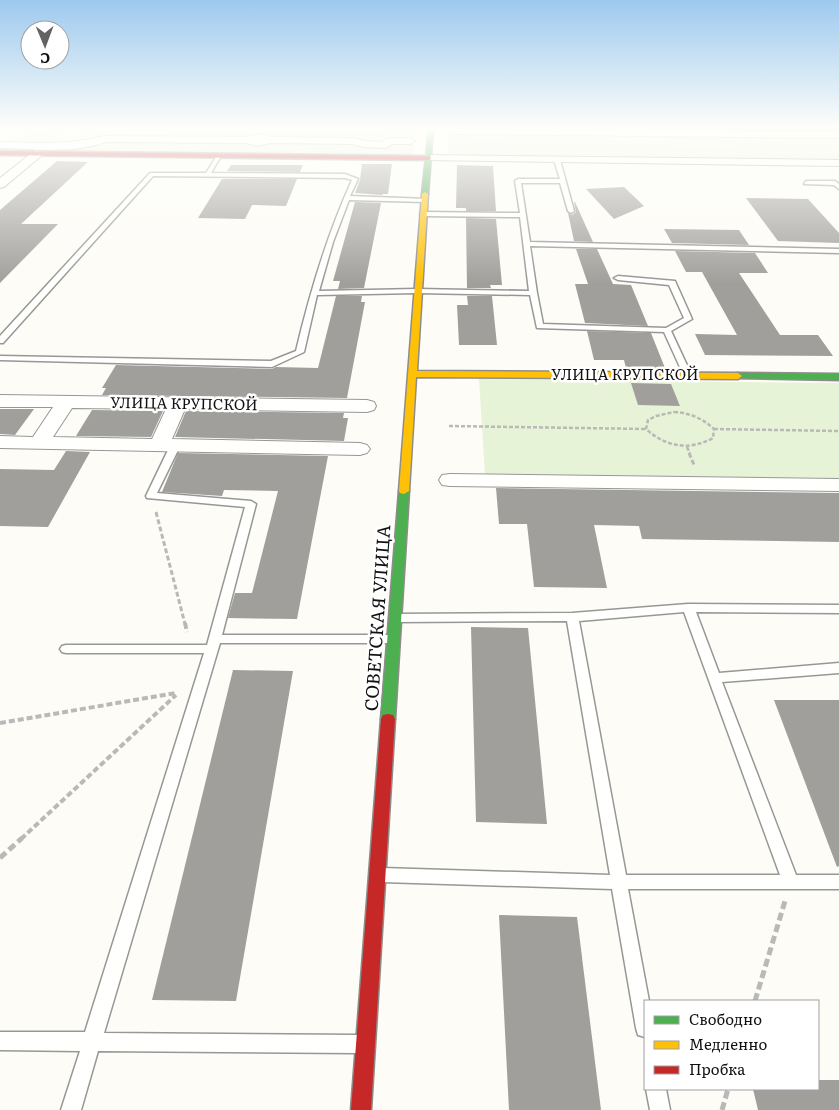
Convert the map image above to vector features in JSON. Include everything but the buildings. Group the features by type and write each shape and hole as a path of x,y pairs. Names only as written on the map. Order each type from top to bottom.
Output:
{"main road":[{"name":"СОВЕТСКАЯ УЛИЦА","path":"361,1110 426,181"},
{"name":"УЛИЦА КРУПСКОЙ","path":"412,374 839,377"}],"street":[{"name":"УЛИЦА КРУПСКОЙ","path":"0,401 367,406"},
{"path":"39,443 66,402"},
{"path":"167,446 178,404"},
{"path":"0,442 360,450"},
{"path":"450,480 839,485"}],"lane":[{"path":"0,341 146,181"},
{"path":"0,358 272,364 300,352 313,293 353,181"},
{"path":"571,211 562,181 518,181 533,293 540,326 667,330 688,319 672,283 618,278"},
{"path":"806,183 835,183 839,187"},
{"path":"346,198 424,200"},
{"path":"423,214 523,215"},
{"path":"527,244 839,251"},
{"path":"313,293 417,291 533,293"},
{"path":"667,330 688,376"},
{"path":"71,1110 213,644 250,504 151,496 167,446"},
{"path":"395,618 572,617 688,608 839,609"},
{"path":"688,608 791,882"},
{"path":"572,617 644,1022"},
{"path":"66,649 192,649 213,644 394,639"},
{"path":"713,678 839,668"},
{"path":"378,875 619,882 839,882"},
{"path":"0,1041 366,1044"},
{"path":"656,1090 660,1110"}],"path":[{"path":"646,429 648,420 658,414 674,412 691,414 706,421 714,429 839,431"},
{"path":"449,426 646,429 654,438 669,444 687,447 704,444 713,438 714,429"},
{"path":"151,496 192,649"},
{"path":"0,724 180,692 0,858"},
{"path":"755,1000 791,882"},
{"path":"722,1110 728,1090"}],"green space":[{"path":"479,379 839,383 839,478 485,474"}],"traffic: fast":[{"path":"425,194 426,181"},
{"path":"738,376 839,377"},
{"path":"388,719 404,491"}],"traffic: slow":[{"path":"404,491 425,194"},
{"path":"412,374 738,376"}],"traffic: jam":[{"path":"361,1110 388,719"}]}
